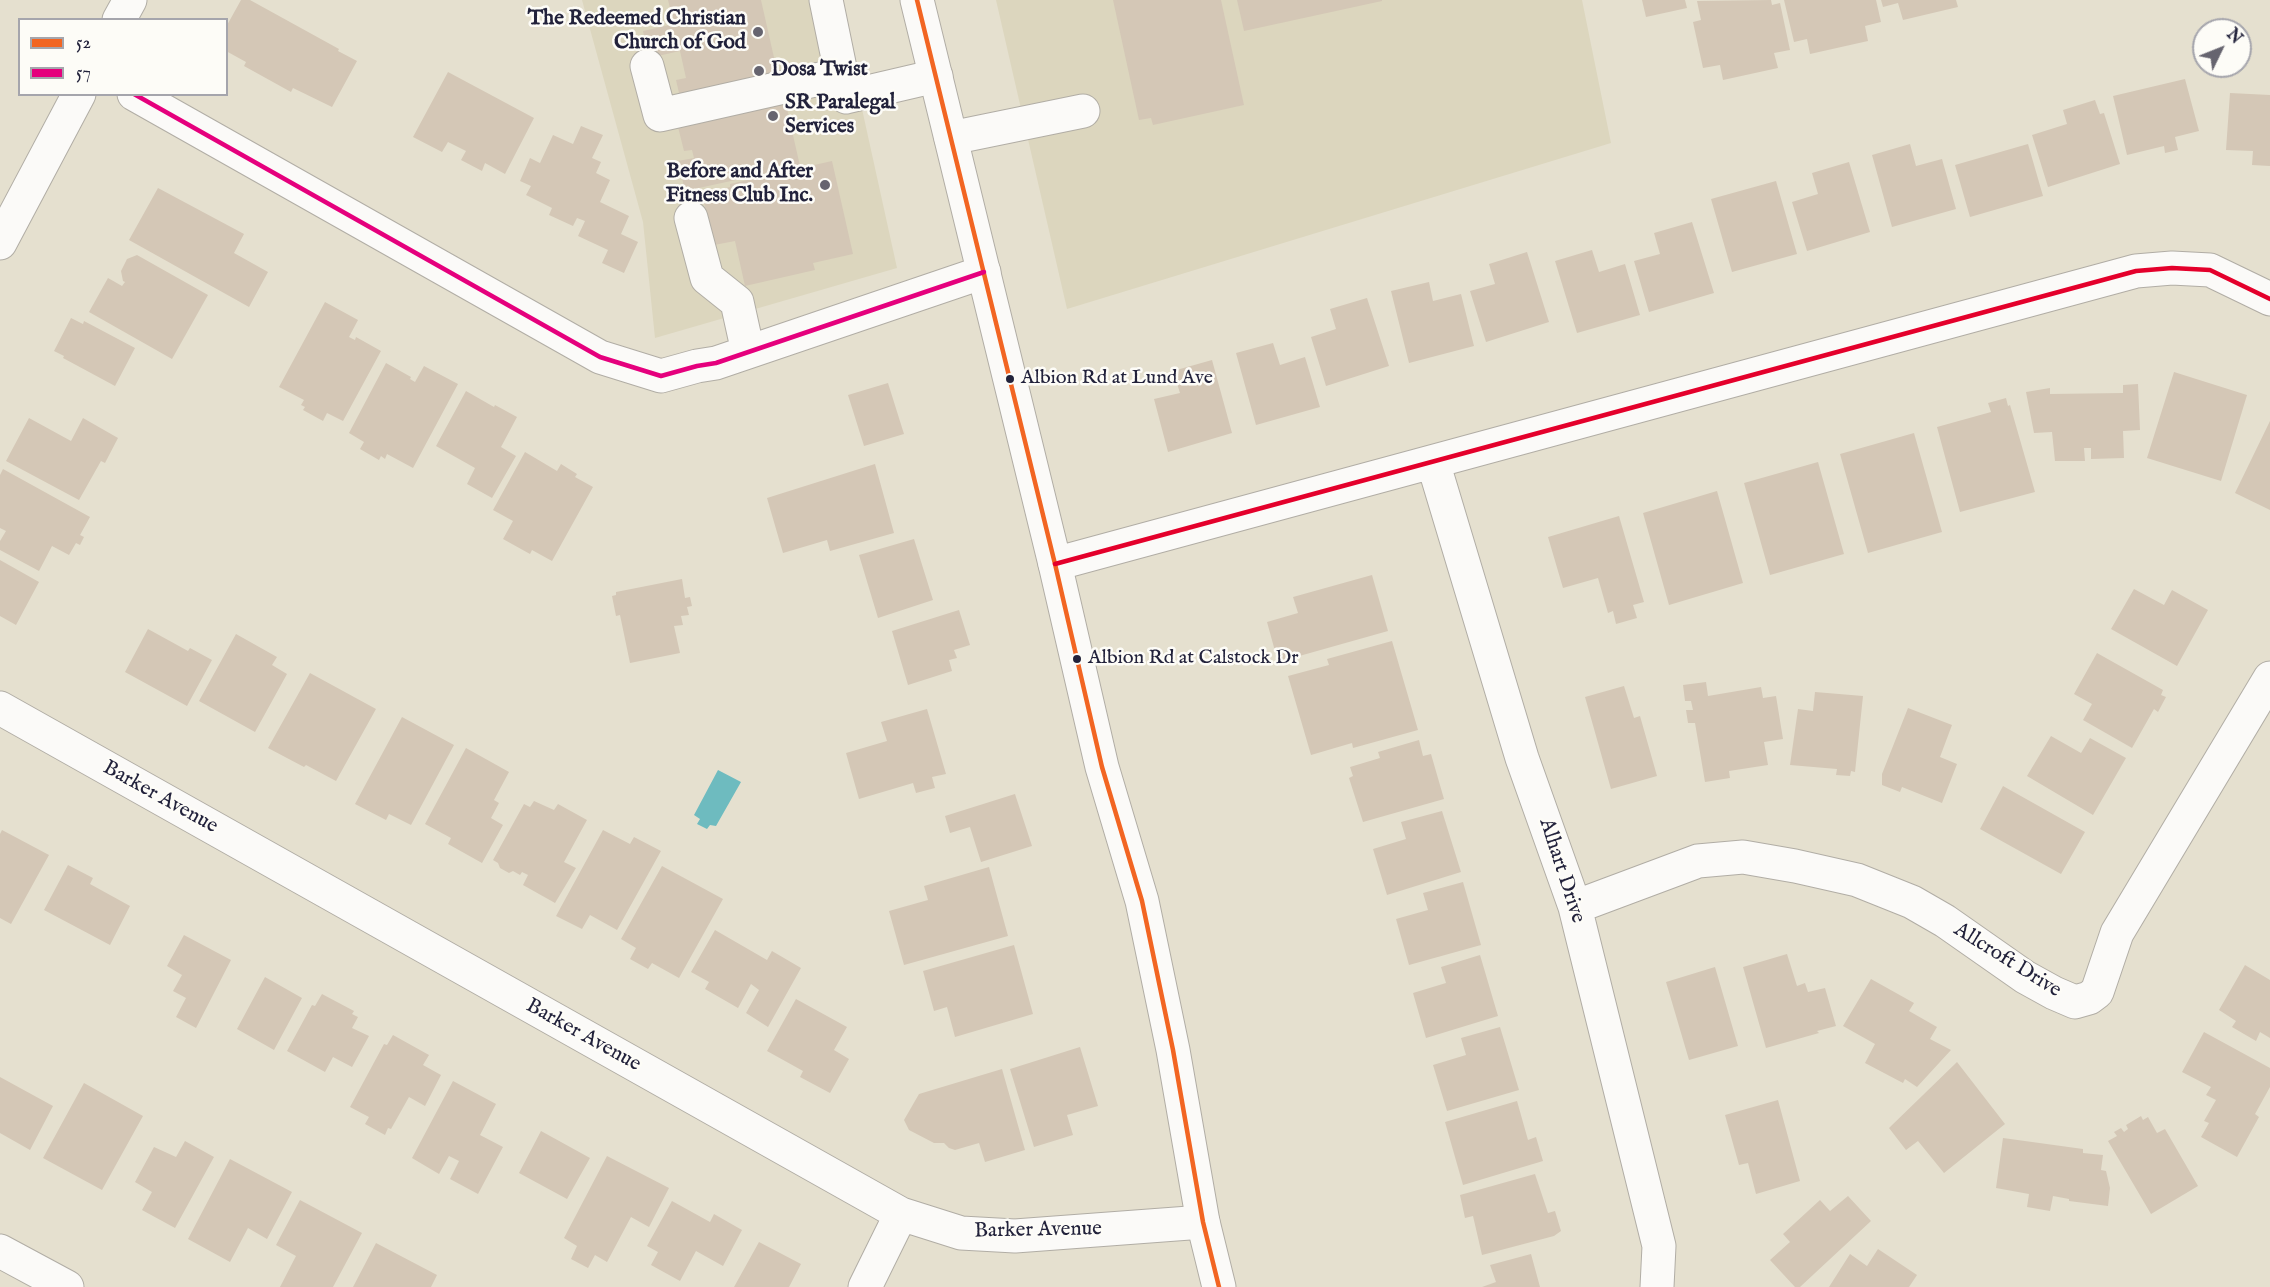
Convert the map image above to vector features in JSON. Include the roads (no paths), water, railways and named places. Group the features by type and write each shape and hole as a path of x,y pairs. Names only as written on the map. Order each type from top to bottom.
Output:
{"street":[{"path":"120,18 130,0"},
{"path":"826,0 846,97 936,76"},
{"path":"917,0 1055,564 1102,767 1142,901 1173,1050 1203,1222 1219,1287"},
{"path":"647,66 660,115 842,74"},
{"path":"0,243 78,96"},
{"path":"138,96 600,357 661,376 716,363 984,272"},
{"path":"951,138 1083,111"},
{"path":"691,218 707,278 737,302 748,352"},
{"path":"1055,564 2136,271 2172,268 2210,270 2270,298"},
{"name":"Alhart Drive","path":"1432,462 1522,758 1575,907 1659,1246 1657,1287"},
{"name":"Allcroft Drive","path":"1575,907 1698,861 1743,857 1857,880 1912,902 1945,921 2025,977 2054,993 2075,1002 2089,998 2097,992 2117,933 2270,678"},
{"name":"Barker Avenue","path":"0,708 901,1214 961,1233 1016,1236 1203,1222"},
{"path":"865,1287 901,1214"},
{"path":"0,1251 67,1287"}],"water":[{"path":"718,770 741,782 716,826 710,825 707,829 697,824 700,819 694,815"}],"place":[{"name":"The Redeemed Christian Church of God","path":"758,32"},
{"name":"Dosa Twist","path":"759,71"},
{"name":"SR Paralegal Services","path":"773,116"},
{"name":"Before and After Fitness Club Inc.","path":"825,185"},
{"name":"Albion Rd at Lund Ave","path":"1010,379"},
{"name":"Albion Rd at Calstock Dr","path":"1077,659"}]}
